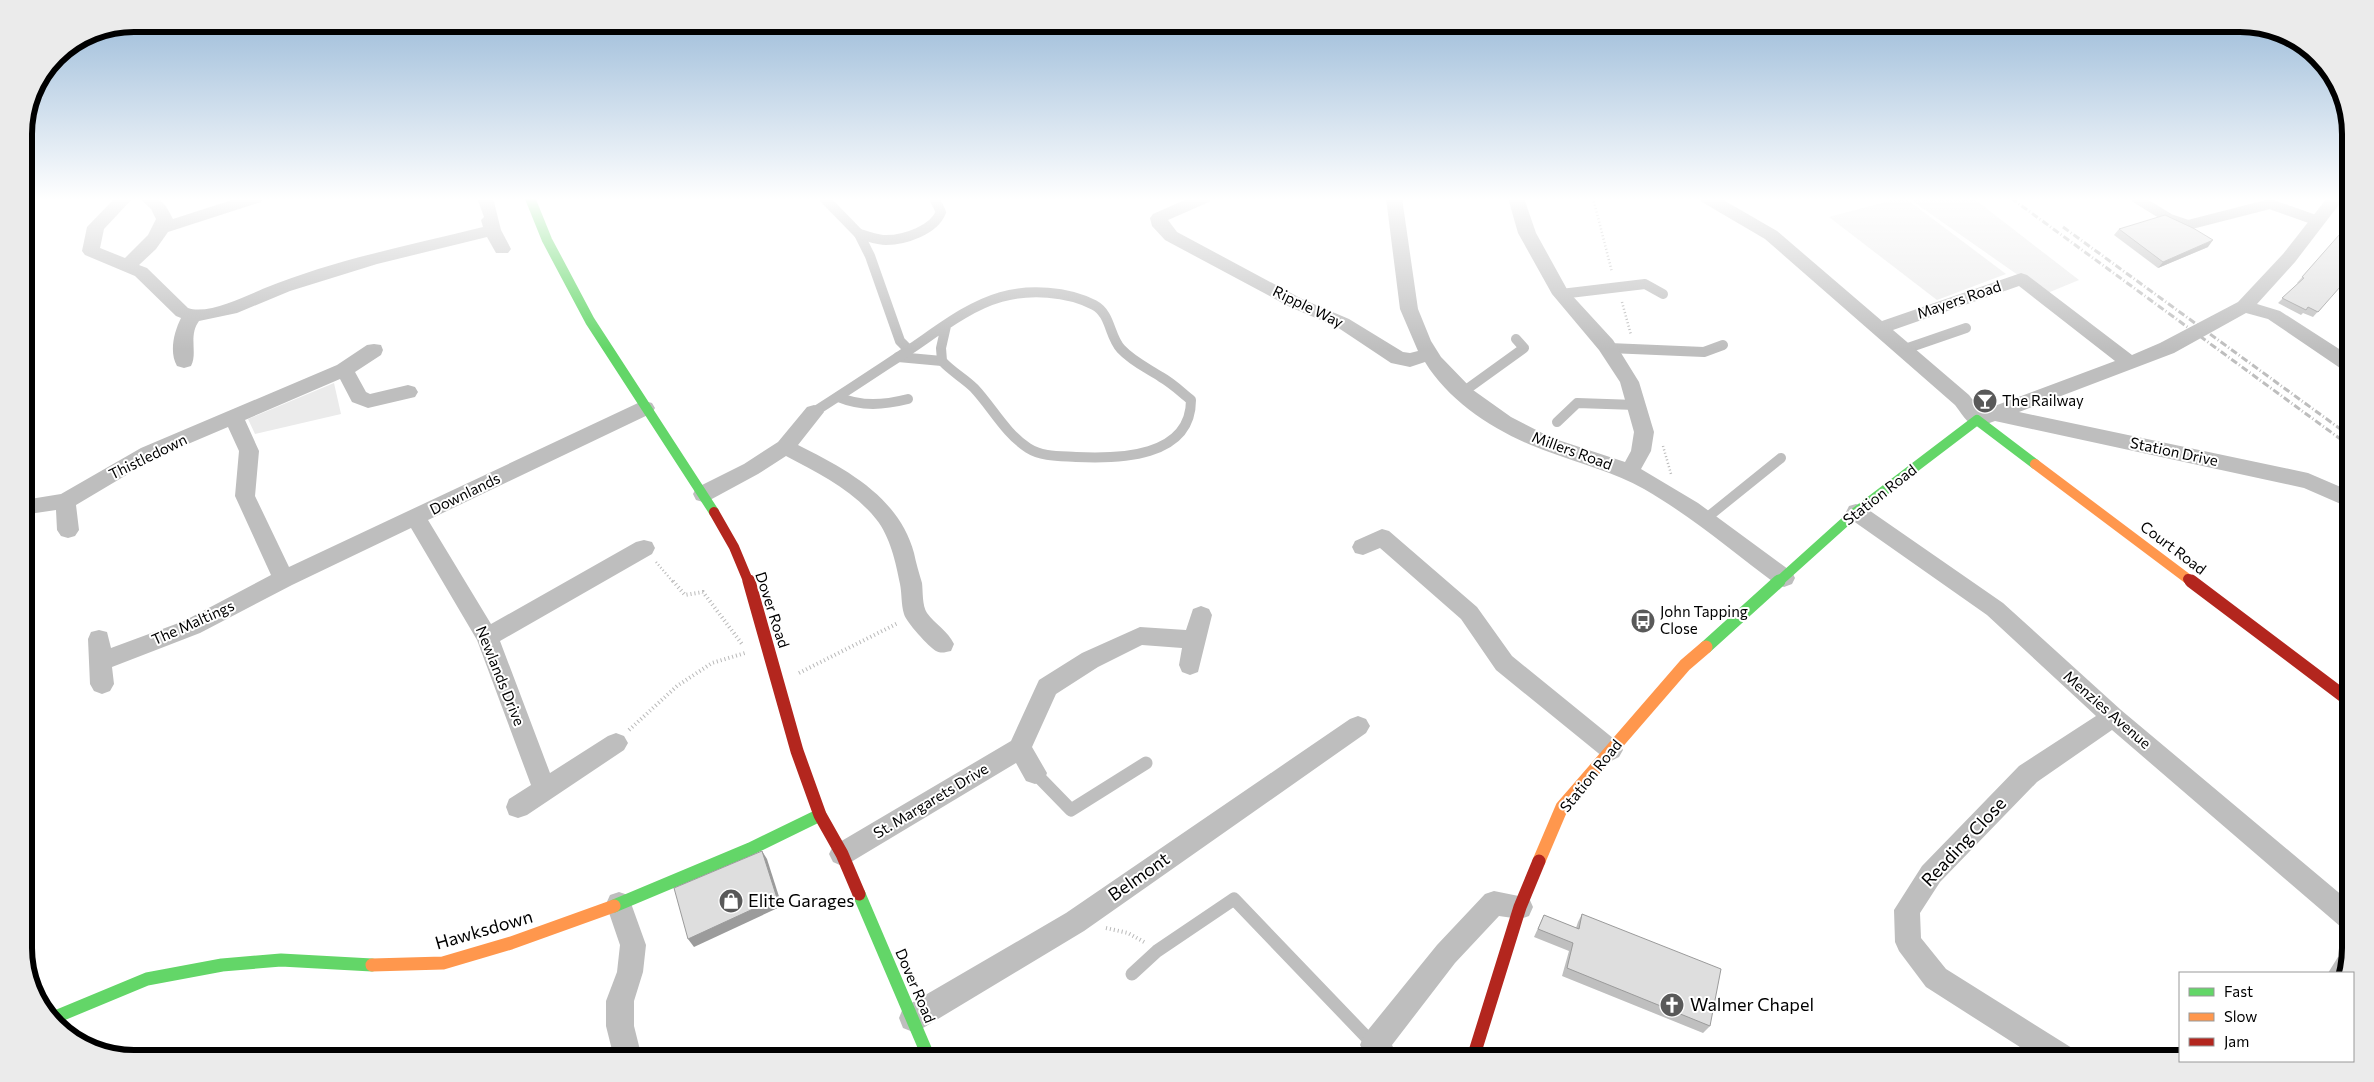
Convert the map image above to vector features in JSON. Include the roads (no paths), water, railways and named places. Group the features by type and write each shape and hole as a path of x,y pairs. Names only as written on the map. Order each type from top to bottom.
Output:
{"street":[{"path":"92,248 91,251 141,272 182,312 193,316 231,308 284,287 403,248"},
{"path":"127,266 145,248"},
{"name":"Dover Road","path":"549,248 645,408 703,494 734,547 753,591 797,751 820,815 842,854 927,1050"},
{"name":"Ripple Way","path":"1194,248 1296,303 1343,323 1398,358 1410,360 1428,355"},
{"name":"Millers Road","path":"1401,248 1409,307 1413,322 1428,355 1463,392 1482,407 1526,434 1548,444 1629,472 1662,490 1784,578"},
{"path":"1536,248 1561,294 1609,348 1629,382 1644,432 1643,442 1636,462 1629,472"},
{"path":"1787,248 1962,400 1986,417"},
{"name":"Station Road","path":"1475,1050 1520,907 1562,808 1685,665 1856,512 1986,417 2130,364 2213,326 2244,306 2296,248"},
{"name":"Mayers Road","path":"1880,328 2021,279 2130,364"},
{"path":"2244,306 2274,315 2341,359"},
{"path":"184,361 182,341 188,321 193,316"},
{"name":"Thistledown","path":"33,505 65,501 148,453 344,370 374,350"},
{"path":"344,370 359,397 368,401 408,392"},
{"name":"Downlands","path":"284,579 645,408"},
{"path":"703,494 751,469 785,447 814,412"},
{"path":"234,417 249,451 245,496 284,579"},
{"name":"Station Drive","path":"1986,417 2308,481 2341,496"},
{"name":"Court Road","path":"1986,417 2342,695"},
{"path":"785,447 828,469 862,492 884,515 902,546 912,584 915,615 944,644"},
{"path":"65,501 68,530"},
{"name":"Menzies Avenue","path":"1856,512 1995,610 2113,717 2342,911"},
{"name":"Newlands Drive","path":"416,518 487,638 544,788"},
{"path":"1363,547 1382,537 1469,613 1504,663 1611,750"},
{"path":"487,638 604,558 644,548"},
{"name":"The Maltings","path":"99,639 101,673 284,579"},
{"path":"1190,665 1201,615"},
{"path":"1035,773 1020,748 1047,687 1090,660 1140,636 1196,640"},
{"name":"Reading Close","path":"2049,1050 1936,978 1908,942 1907,910 1931,874 2028,774 2113,717"},
{"name":"Belmont","path":"913,1018 1075,922 1358,726"},
{"path":"518,807 616,742"},
{"name":"St. Margarets Drive","path":"842,854 1020,748"},
{"name":"Hawksdown","path":"59,1016 147,979 222,965 281,960 391,966 442,963 511,943 619,904 750,849 820,815"},
{"path":"1380,1050 1446,954 1494,903 1520,907"},
{"path":"619,904 633,945 630,972 620,1001 620,1026 626,1050"}],"lane":[{"path":"866,248 900,341 909,350"},
{"path":"1561,294 1645,284 1663,294"},
{"path":"814,412 838,397 898,357 966,313 1002,297 1041,293 1070,295 1096,306 1108,320 1116,343 1132,359 1169,381 1191,400 1189,418 1177,436 1158,449 1133,457 1102,459 1051,455 1029,449 1014,437 1000,417 972,386 942,361 898,357"},
{"path":"942,361 941,348 946,326"},
{"path":"1905,349 1966,328"},
{"path":"1463,392 1524,348 1516,339"},
{"path":"1609,348 1704,352 1723,345"},
{"path":"838,397 858,403 883,406 908,399"},
{"path":"1557,422 1577,403 1636,404"},
{"path":"1704,520 1781,458"},
{"path":"1035,773 1071,810 1146,763"},
{"path":"1132,974 1157,951 1234,899 1377,1050"}],"railway":[{"path":"2080,248 2341,440"},
{"path":"2093,248 2341,430"}],"place":[{"name":"The Railway","path":"1985,401"},
{"name":"John Tapping Close","path":"1643,621"},
{"name":"Elite Garages","path":"731,901"},
{"name":"Walmer Chapel","path":"1672,1005"}]}
